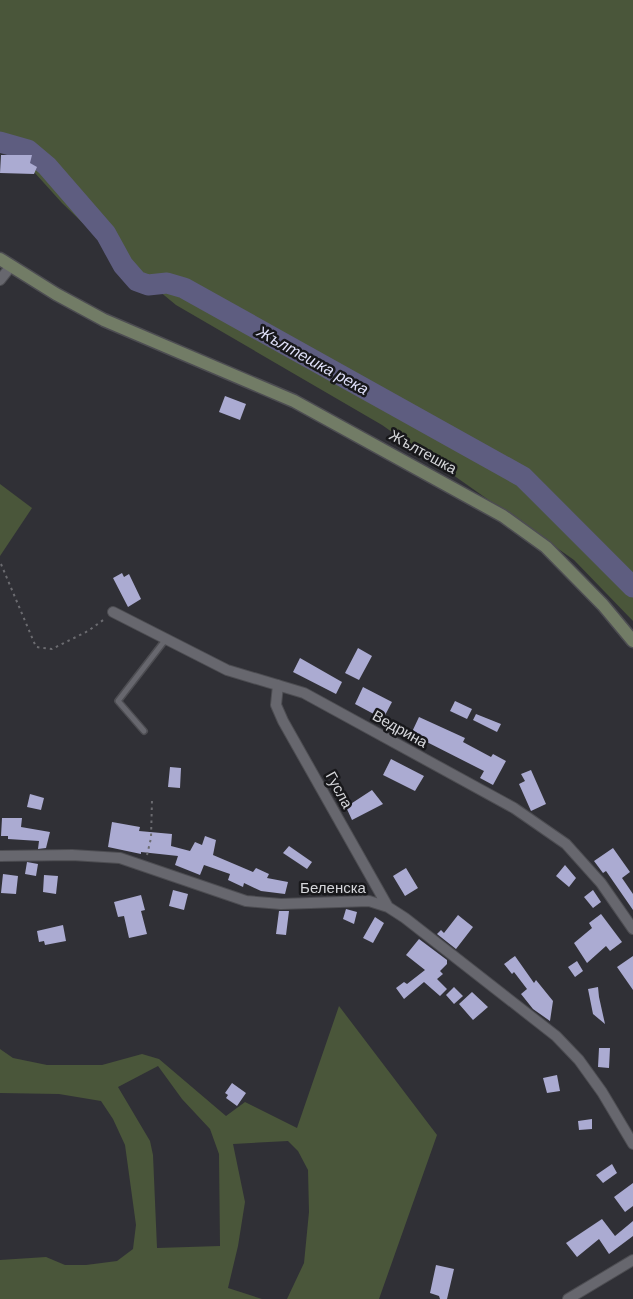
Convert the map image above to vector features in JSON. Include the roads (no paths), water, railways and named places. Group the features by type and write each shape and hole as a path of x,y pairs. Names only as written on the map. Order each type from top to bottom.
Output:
{"main road":[{"name":"Жълтешка","path":"5,263 104,320 294,401 503,516 546,547 603,605 633,641"}],"street":[{"path":"0,280 5,263"},
{"name":"Ведрина","path":"113,612 227,670 304,693 514,808 566,844 600,883 633,930"},
{"name":"Гусла","path":"278,685 276,705 283,721 388,907"},
{"name":"Беленска","path":"0,856 72,855 120,858 246,901 281,904 369,901 388,907 405,918 556,1036 579,1060 602,1092 633,1144"},
{"path":"568,1299 633,1260"}],"lane":[{"path":"144,731 118,701 166,639"}],"waterway":[{"name":"Жълтешка река","path":"0,142 28,150 47,166 106,234 123,265 137,281 148,285 167,283 184,288 523,477 633,587"}]}
